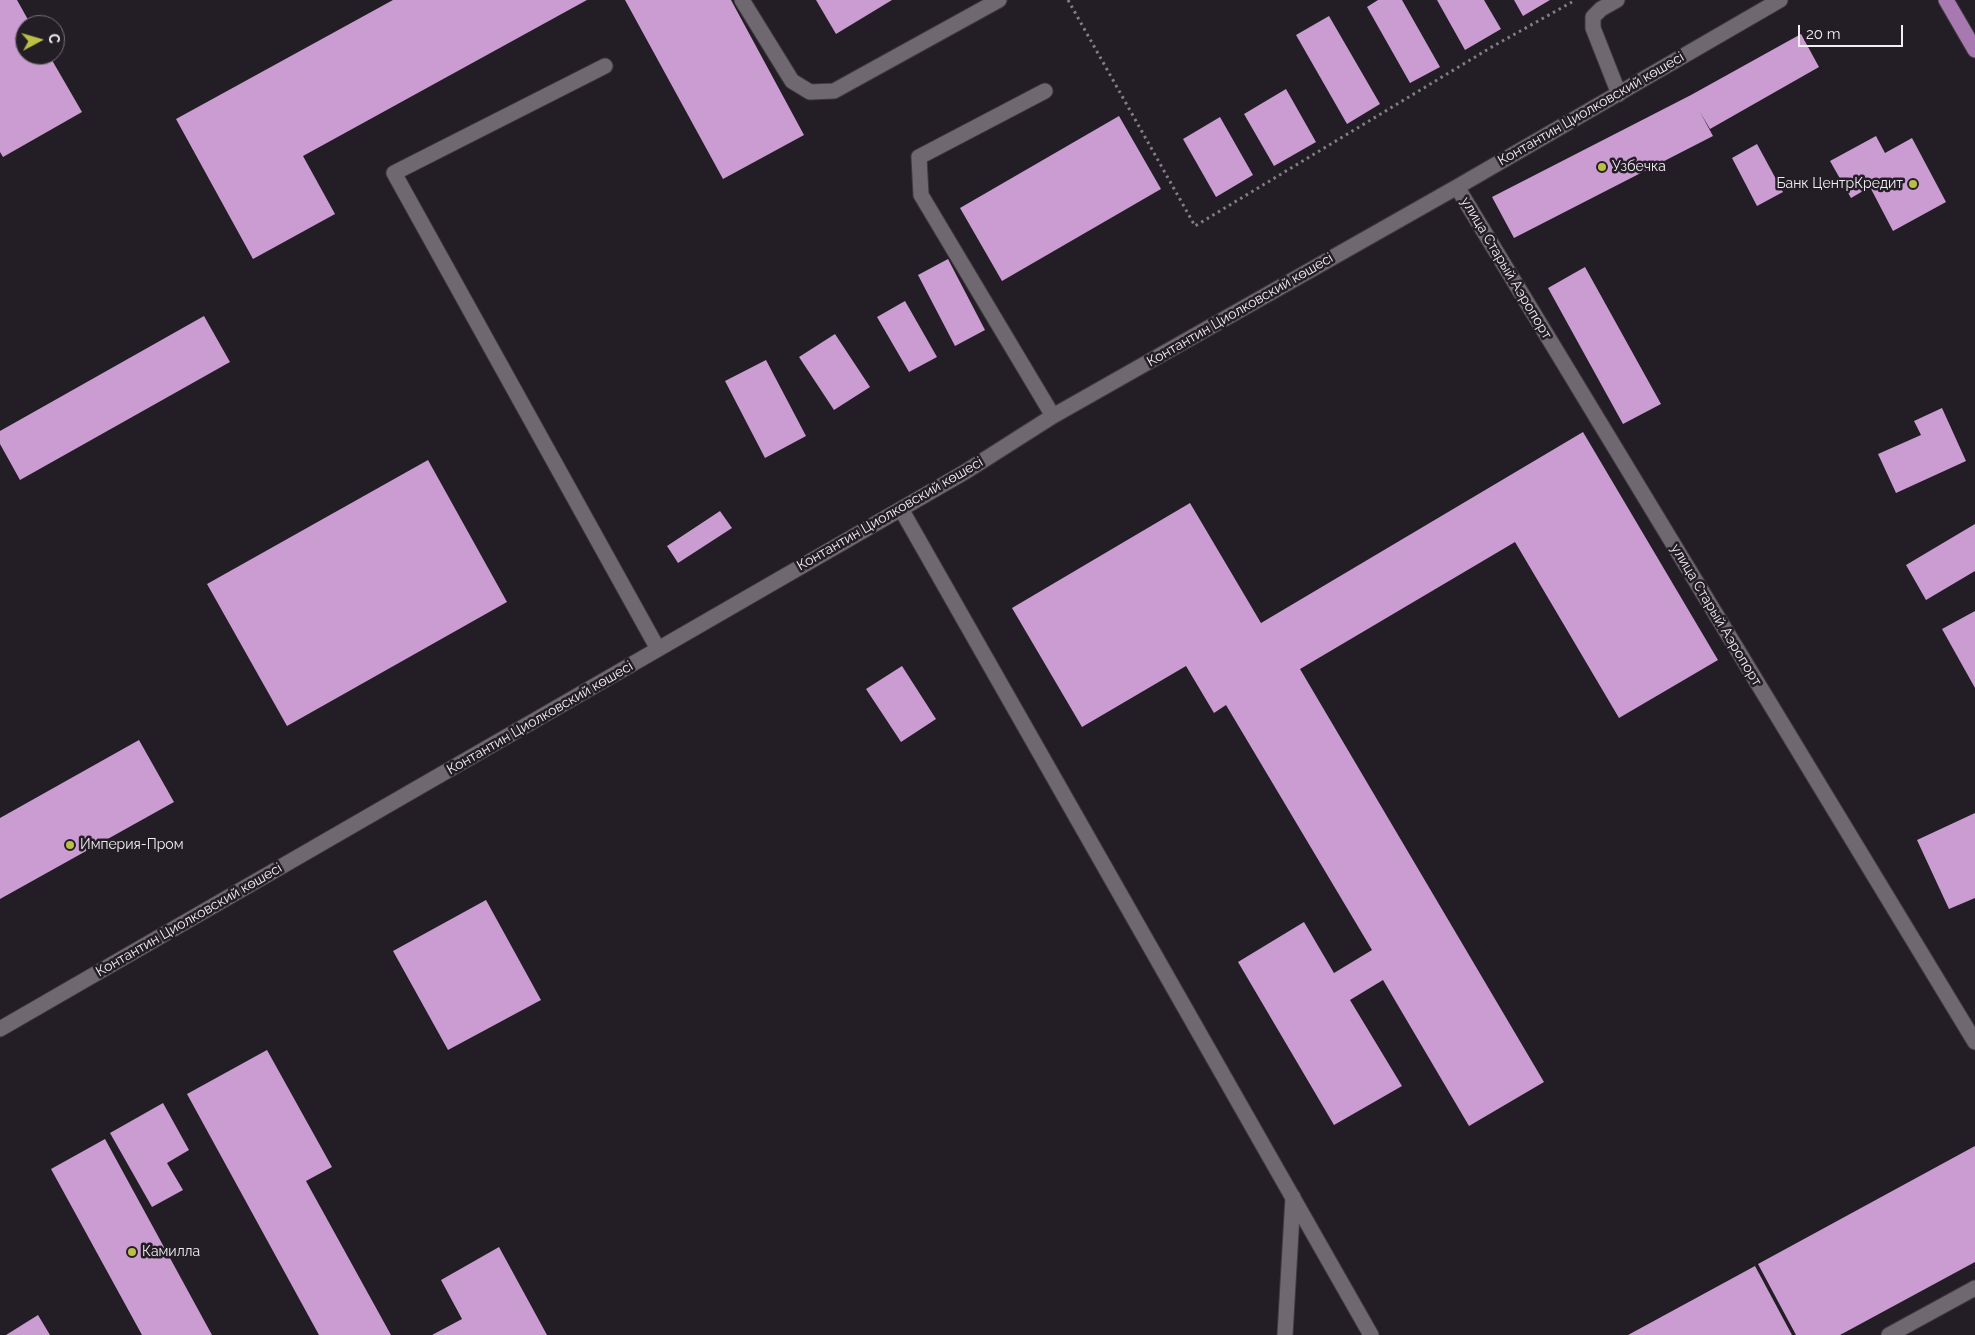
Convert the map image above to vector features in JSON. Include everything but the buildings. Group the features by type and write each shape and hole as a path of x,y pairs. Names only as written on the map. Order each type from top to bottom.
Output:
{"main road":[{"path":"1946,0 1975,50"}],"street":[{"path":"742,0 792,81 810,92 834,91 999,0"},
{"path":"1617,0 1601,9 1593,17 1593,28 1618,94"},
{"name":"Контантин Циолковский көшесі","path":"0,1030 966,472 1053,416 1458,187 1780,0"},
{"path":"605,66 394,173 658,649"},
{"path":"1045,91 919,157 921,195 1053,416"},
{"name":"улица Старый Аэропорт","path":"1458,187 1975,1042"},
{"path":"901,509 1371,1335"},
{"path":"1285,1335 1293,1197"},
{"path":"1889,1335 1975,1288"}],"path":[{"path":"1068,0 1195,226 1490,48 1574,1 1593,28"}],"place":[{"name":"Узбечка","path":"1602,167"},
{"name":"Банк ЦентрКредит","path":"1913,184"},
{"name":"Империя-Пром","path":"70,845"},
{"name":"Камилла","path":"132,1252"}]}
